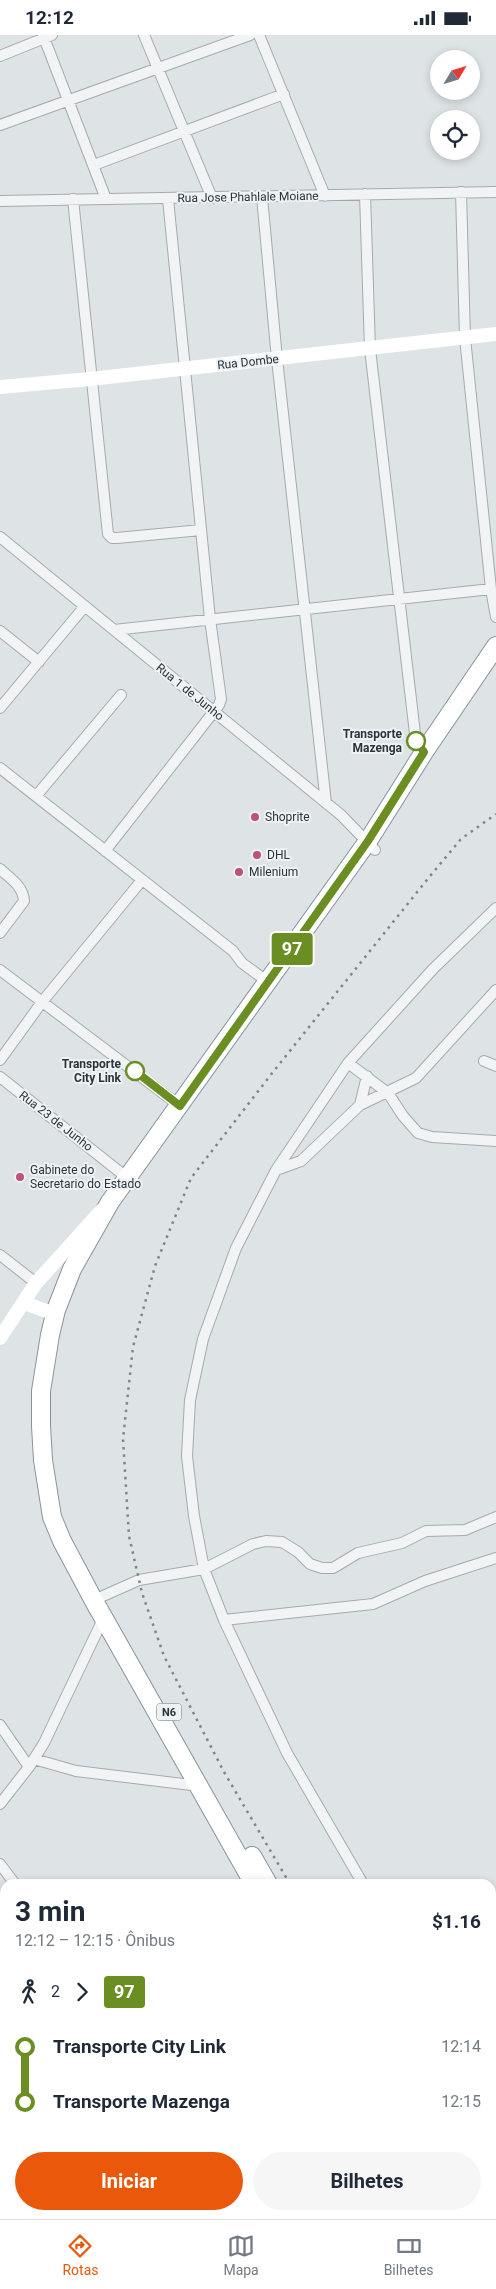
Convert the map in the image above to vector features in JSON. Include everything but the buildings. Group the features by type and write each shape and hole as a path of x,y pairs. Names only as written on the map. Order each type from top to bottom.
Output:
{"highway":[{"name":"N6","path":"265,1879 103,1596 72,1539 62,1513 52,1458 50,1390 63,1319 91,1252 132,1181 180,1106 268,982 372,845 424,752 496,645"},
{"name":"N6","path":"251,1879 62,1541 52,1517 42,1460 41,1391 55,1314 72,1269 110,1201 132,1181 372,845 427,763 496,667"}],"street":[{"path":"144,35 212,198"},
{"path":"0,125 250,35"},
{"path":"259,35 325,196"},
{"path":"0,56 47,36 67,101 106,199"},
{"path":"94,165 284,94"},
{"path":"461,192 465,338 491,589 496,617"},
{"name":"Rua Jose Phahlale Moiane","path":"0,201 496,192"},
{"path":"365,194 370,349 416,741 424,752"},
{"path":"262,197 277,359 326,803"},
{"path":"73,199 90,379 108,533 112,538 117,538 201,531"},
{"path":"105,851 214,711 221,699 210,619 168,199"},
{"name":"Rua Dombe","path":"0,387 90,379 496,334"},
{"name":"Rua 1 de Junho","path":"0,537 326,803 372,845"},
{"path":"114,630 491,589"},
{"path":"0,708 85,606"},
{"path":"0,631 39,662"},
{"path":"36,796 121,695"},
{"path":"0,767 233,951 242,963 268,982"},
{"path":"0,869 24,893 24,901 0,933"},
{"path":"0,1060 42,1002 142,880"},
{"path":"360,1879 287,1753 224,1620 204,1569 187,1456 190,1400 203,1339 236,1248 276,1170 348,1063 433,969 496,908"},
{"path":"0,970 180,1106"},
{"path":"276,1170 301,1161 360,1105 416,1078 496,990"},
{"path":"484,1061 496,1066"},
{"path":"348,1063 388,1093 403,1116 418,1133 432,1137 496,1141"},
{"path":"360,1105 367,1076"},
{"name":"Rua 23 de Junho","path":"0,1077 132,1181"},
{"path":"0,1338 36,1283 110,1201"},
{"path":"0,1255 36,1283"},
{"path":"24,1303 55,1314"},
{"path":"103,1596 139,1580 204,1569 253,1544 266,1541 282,1542 298,1552 310,1564 322,1568 333,1568 358,1553 402,1543 426,1531 465,1530 496,1517"},
{"path":"224,1620 373,1605 425,1581 496,1558"},
{"path":"0,1804 44,1743 104,1617"},
{"path":"0,1725 31,1763 76,1771 200,1786"},
{"path":"0,1864 11,1879"}],"railway":[{"path":"287,1879 224,1772 164,1656 142,1593 129,1536 123,1439 133,1347 155,1266 191,1178 273,1072 461,839 496,814"}],"bus line":[{"name":"97","path":"135,1071 180,1106 368,841 424,752 419,748 416,741"}],"place":[{"name":"Transporte Mazenga","path":"416,741"},
{"name":"Shoprite","path":"255,817"},
{"name":"DHL","path":"257,855"},
{"name":"Milenium","path":"239,872"},
{"name":"Transporte City Link","path":"135,1071"},
{"name":"Gabinete do Secretario do Estado","path":"20,1177"}]}
